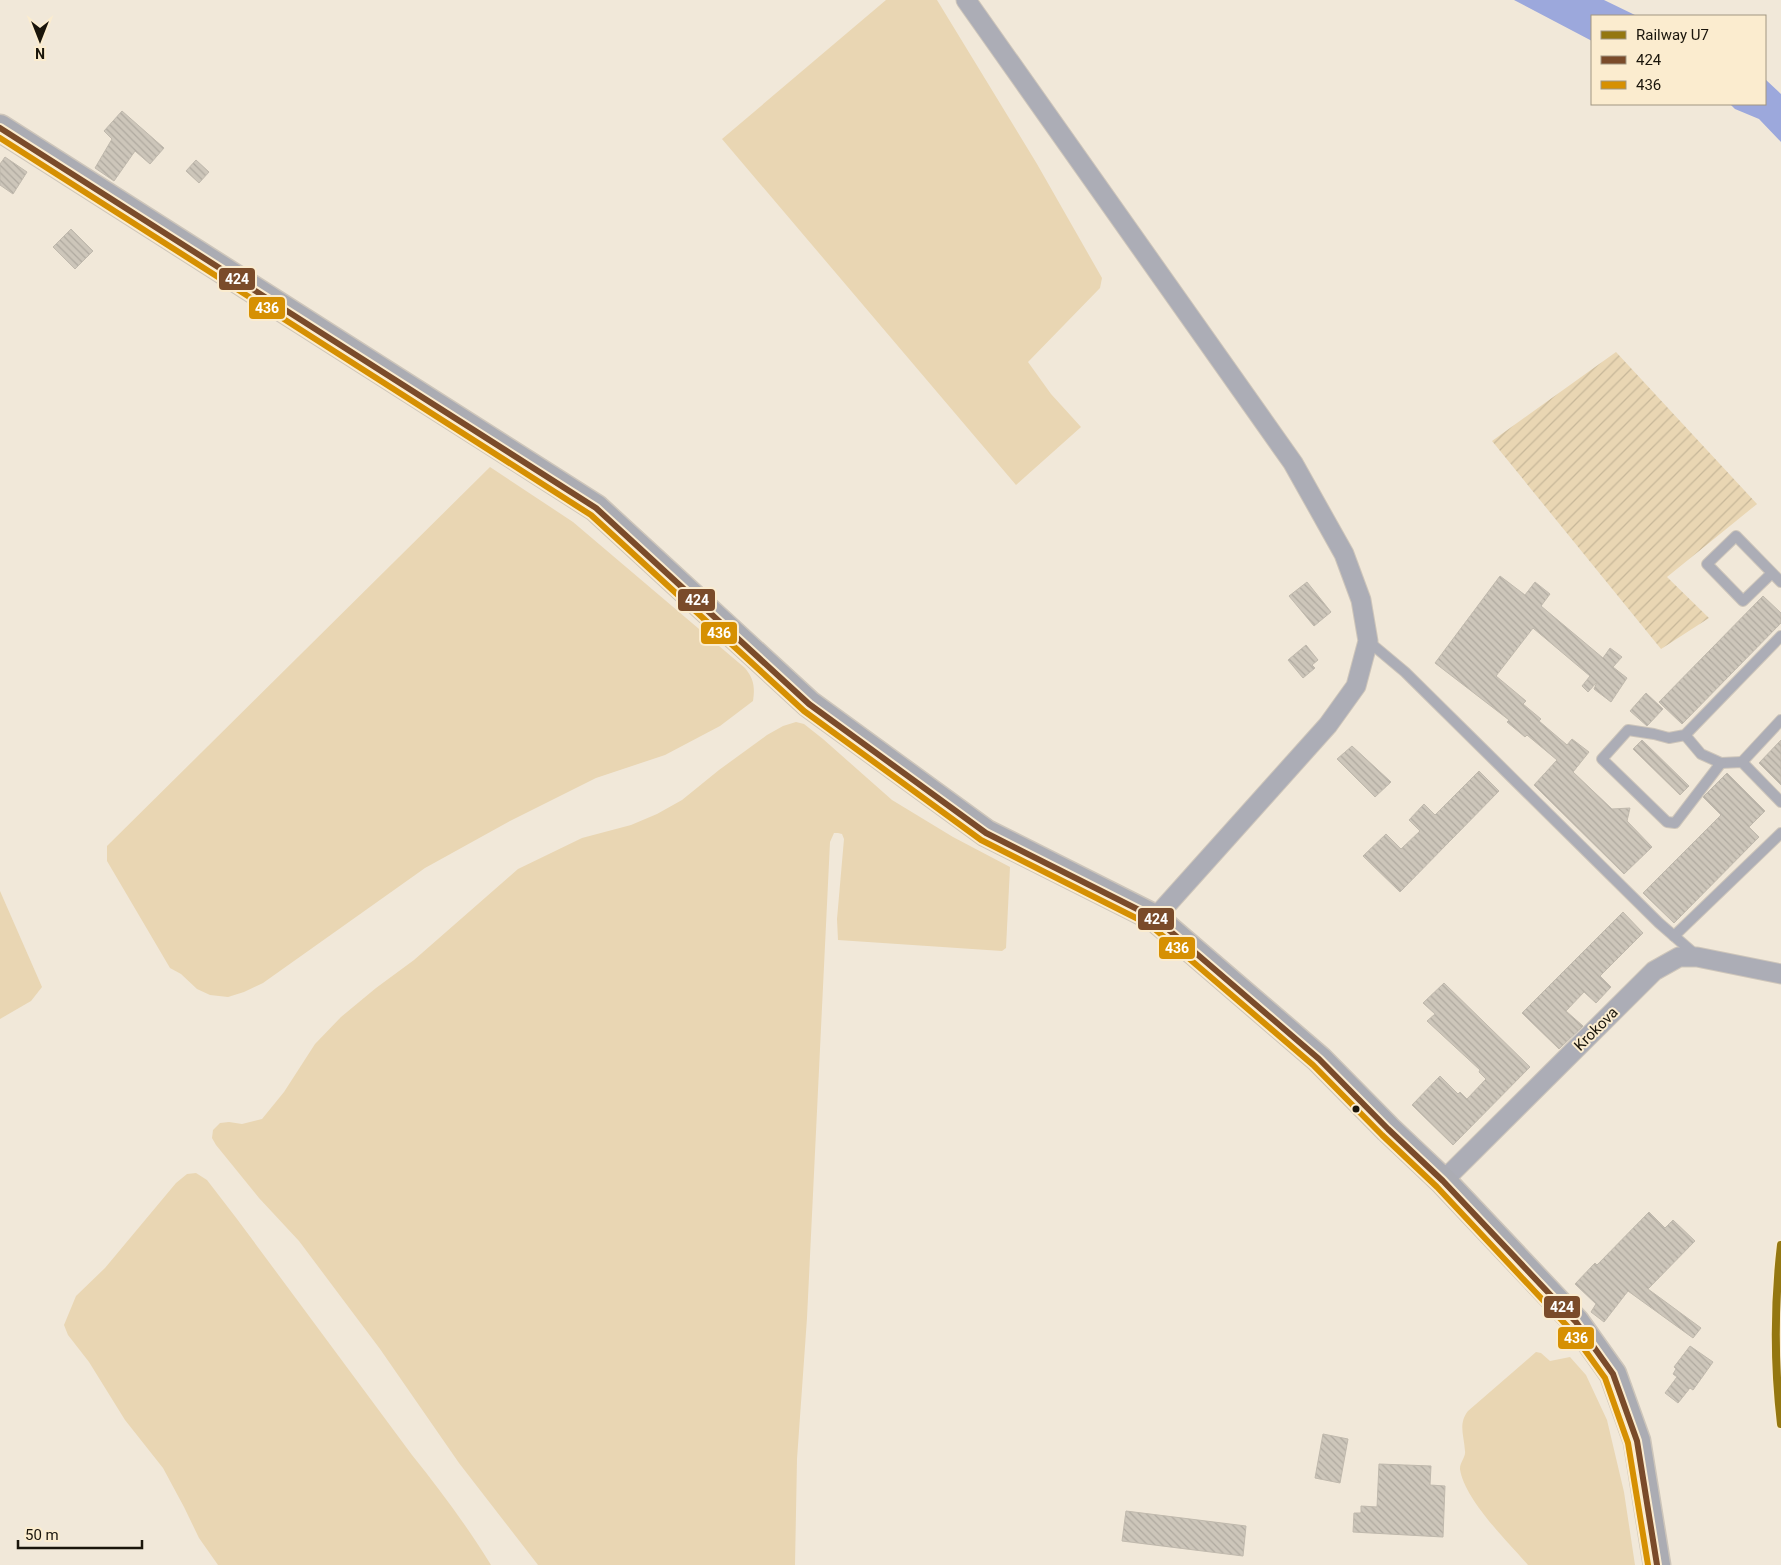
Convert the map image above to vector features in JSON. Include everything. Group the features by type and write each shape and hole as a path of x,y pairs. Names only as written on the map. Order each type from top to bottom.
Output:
{"main road":[{"path":"0,128 596,508 809,704 986,833 1155,918 1320,1059 1388,1129 1443,1181 1576,1322 1613,1374 1637,1441 1657,1565"}],"street":[{"path":"966,0 1293,463 1344,554 1361,600 1368,641 1356,686 1328,725 1155,918"},
{"name":"Krokova","path":"1443,1181 1654,971 1679,957 1697,957 1781,974"}],"lane":[{"path":"1772,573 1743,601 1707,564 1736,536 1781,582"},
{"path":"1720,763 1675,823 1667,822 1602,759 1628,730 1669,738 1685,735 1781,636"},
{"path":"1368,641 1405,672 1697,957"},
{"path":"1685,735 1701,754 1720,763 1742,762 1781,720"},
{"path":"1742,762 1781,802"},
{"path":"1674,936 1781,833"}],"shaded area":[{"path":"886,0 937,0 1037,164 1102,278 1100,288 1028,362 1051,394 1081,427 1016,485 722,139"},
{"path":"1616,352 1757,504 1667,577 1709,618 1661,649 1492,441"},
{"path":"490,467 573,522 745,668 753,683 753,701 720,726 665,755 596,778 510,821 425,868 263,983 228,997 210,995 197,989 181,974 170,968 107,861 107,846"},
{"path":"796,722 804,724 823,739 892,800 953,837 1010,867 1006,948 1002,951 838,940 837,919 844,839 842,834 834,833 830,842 807,1318 797,1459 795,1565 538,1565 459,1463 380,1349 299,1241 259,1198 216,1145 212,1138 213,1130 220,1123 242,1124 262,1119 284,1092 315,1044 341,1017 414,960 518,869 582,838 631,825 657,814 682,800 767,735 783,726"},
{"path":"0,891 42,987 31,1001 0,1019"},
{"path":"196,1173 207,1180 237,1219 453,1508 491,1565 218,1565 199,1538 163,1468 125,1420 89,1362 68,1335 64,1325 76,1296 105,1268 176,1183 187,1174"},
{"path":"1536,1352 1541,1353 1550,1361 1570,1357 1586,1375 1607,1420 1624,1492 1635,1565 1528,1565 1488,1520 1463,1481 1460,1469 1465,1453 1462,1425 1465,1416 1468,1411"}],"water":[{"path":"1514,0 1604,0 1635,15 1591,15 1591,40"},
{"path":"1766,80 1781,94 1781,142 1759,119 1735,109 1731,105 1766,105"}],"building":[{"path":"122,111 164,148 150,164 135,151 114,181 95,168 112,139 104,131"},
{"path":"5,157 27,172 13,194 0,185 0,164"},
{"path":"196,160 209,172 199,183 186,171"},
{"path":"71,229 93,251 75,269 53,247"},
{"path":"1500,576 1525,595 1535,582 1550,594 1541,606 1603,658 1610,648 1622,657 1613,667 1627,678 1611,702 1594,689 1597,682 1588,692 1582,686 1590,676 1533,628 1496,676 1526,701 1523,704 1541,719 1539,721 1567,745 1572,739 1589,752 1573,772 1612,809 1630,808 1627,821 1652,847 1624,874 1534,785 1557,760 1527,735 1525,737 1507,722 1509,720 1435,663"},
{"path":"1307,582 1331,612 1314,626 1289,596"},
{"path":"1763,596 1781,613 1781,623 1682,724 1659,702"},
{"path":"1306,645 1318,660 1312,665 1315,668 1303,678 1288,660"},
{"path":"1646,693 1663,709 1647,726 1630,711"},
{"path":"1642,740 1689,786 1680,795 1633,749"},
{"path":"1781,740 1781,785 1759,763"},
{"path":"1352,746 1391,782 1375,797 1337,759"},
{"path":"1479,771 1499,791 1400,892 1363,856 1386,834 1401,849 1420,831 1409,820 1424,804 1435,815"},
{"path":"1727,773 1765,811 1749,827 1759,837 1674,923 1643,893 1721,815 1703,797"},
{"path":"1623,912 1643,933 1600,976 1611,987 1596,1003 1584,992 1566,1011 1583,1026 1559,1049 1522,1013"},
{"path":"1444,983 1530,1067 1453,1145 1412,1105 1440,1076 1458,1094 1460,1092 1467,1099 1486,1079 1479,1072 1480,1070 1427,1021 1435,1014 1423,1003"},
{"path":"1649,1212 1665,1228 1673,1220 1695,1241 1648,1289 1701,1328 1693,1338 1628,1291 1604,1322 1591,1312 1596,1304 1575,1284 1595,1263 1597,1265"},
{"path":"1690,1346 1713,1362 1693,1390 1690,1388 1678,1403 1665,1393 1677,1377 1673,1374 1676,1369 1674,1367"},
{"path":"1323,1434 1348,1439 1340,1483 1315,1478"},
{"path":"1379,1464 1431,1466 1430,1485 1445,1486 1443,1537 1353,1532 1354,1513 1361,1513 1361,1506 1377,1507"},
{"path":"1126,1511 1246,1526 1243,1556 1122,1541"}],"rail line":[{"name":"U7","path":"1781,1245 1776,1335 1781,1424"}],"transit line":[{"name":"424","path":"0,128 596,508 809,704 986,833 1155,918 1319,1059 1388,1129 1443,1181 1576,1322 1613,1374 1637,1441 1657,1565"},
{"name":"436","path":"0,138 591,515 804,711 981,840 1150,925 1313,1065 1382,1135 1437,1187 1569,1328 1605,1378 1628,1443 1648,1565"}]}
